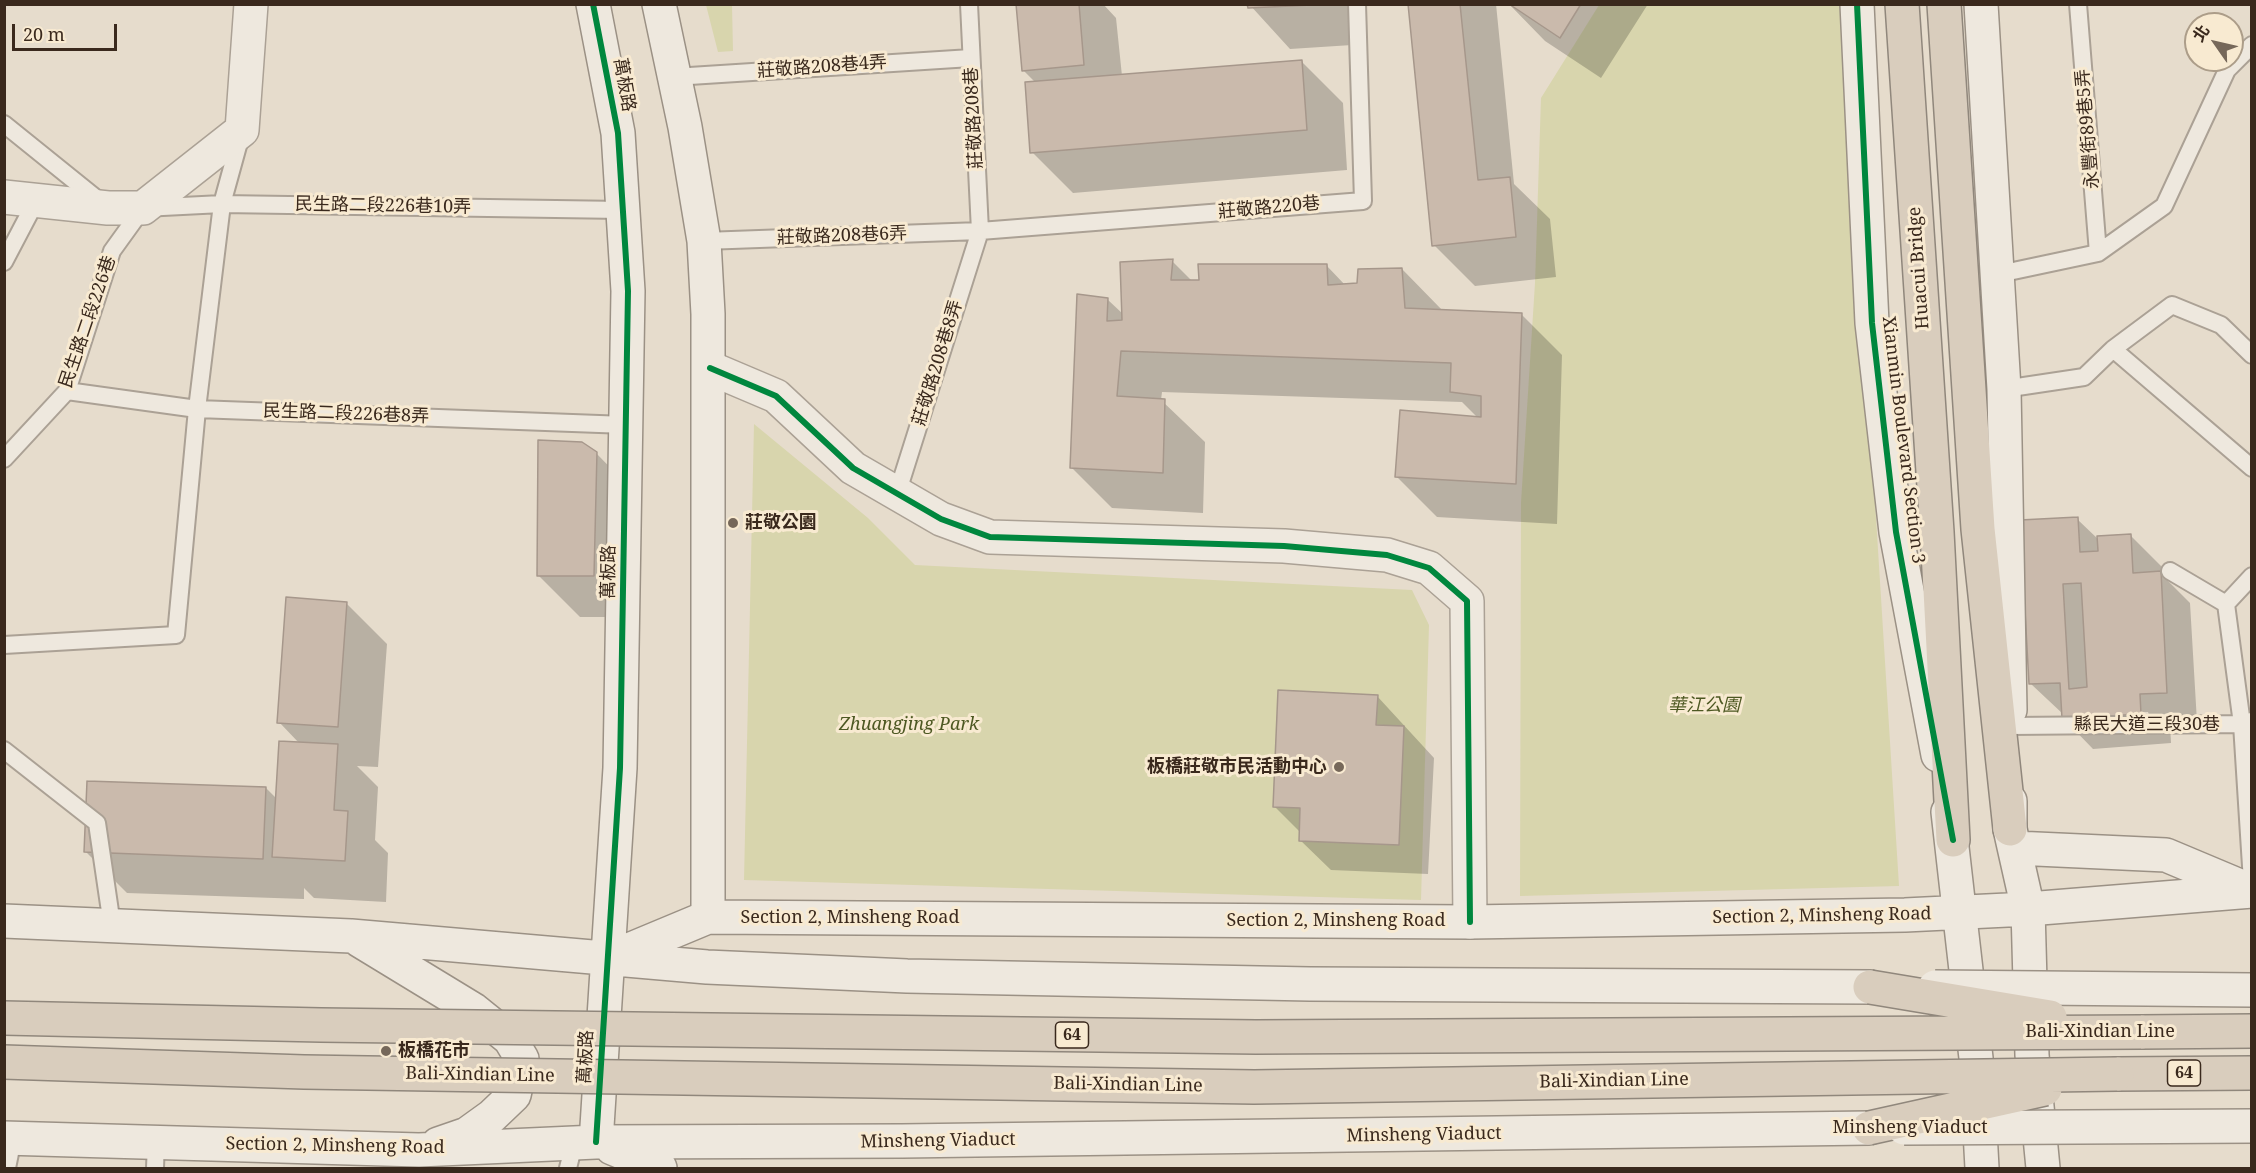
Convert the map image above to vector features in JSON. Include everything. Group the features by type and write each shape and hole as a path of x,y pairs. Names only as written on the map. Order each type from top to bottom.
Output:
{"highway":[{"name":"Huacui Bridge","path":"1902,4 1937,532 1953,840"},
{"path":"1944,4 1978,529 2013,838"},
{"path":"1870,987 2140,1032"},
{"name":"Bali-Xindian Line","path":"4,1018 309,1025 1256,1037 2252,1032"},
{"name":"Bali-Xindian Line","path":"4,1062 304,1072 1254,1087 2252,1073"},
{"path":"1869,1128 2117,1074"}],"main road":[{"path":"242,130 251,4"},
{"name":"萬板路","path":"579,1152 607,959 621,768 628,291 618,133 593,4"},
{"path":"658,4 704,241 710,368 708,916"},
{"name":"Xianmin Boulevard Section 3","path":"1857,4 1872,323 1896,532 1953,840 1976,1058 1982,1168"},
{"path":"1981,4 1999,274 2004,389 2013,838 2028,909 2032,1055 2043,1168"},
{"name":"民生路二段226巷","path":"143,208 242,130"},
{"path":"20,199 108,208 143,208"},
{"path":"710,368 776,396 853,468 941,519 990,537 1284,546 1387,555 1429,568 1467,601 1470,922"},
{"name":"Section 2, Minsheng Road","path":"2013,838 2102,850 2166,855 2252,891"},
{"name":"Section 2, Minsheng Road","path":"607,959 708,916 1470,922 1961,912 2028,909 2252,891"},
{"name":"Section 2, Minsheng Road","path":"4,921 351,936 707,968 907,976 1311,984 1870,987"},
{"path":"351,936 474,1010 510,1039 522,1059 514,1095 492,1116 467,1134 419,1150"},
{"path":"1870,987 2252,990"},
{"name":"Minsheng Viaduct","path":"579,1152 1309,1136 1869,1128 2252,1126"},
{"name":"Section 2, Minsheng Road","path":"8,1148 155,1155 419,1150 579,1152 660,1168"}],"lane":[{"name":"莊敬路208巷","path":"969,4 980,231"},
{"name":"莊敬路220巷","path":"980,231 1363,201 1357,4"},
{"name":"永豐街89巷5弄","path":"2078,4 2098,253"},
{"path":"1999,274 2098,253 2164,206 2227,70 2252,45"},
{"name":"莊敬路208巷4弄","path":"674,77 971,58"},
{"path":"4,124 108,208"},
{"path":"4,645 176,635 197,409 222,204 242,130"},
{"path":"4,262 20,199"},
{"name":"民生路二段226巷10弄","path":"143,208 222,204 622,210"},
{"name":"民生路二段226巷","path":"4,459 67,391 112,251 143,208"},
{"name":"莊敬路208巷6弄","path":"704,241 980,231"},
{"name":"莊敬路208巷8弄","path":"897,494 980,231"},
{"path":"2004,389 2084,377 2113,349 2172,305 2221,325 2252,355"},
{"path":"2113,349 2252,468"},
{"name":"民生路二段226巷8弄","path":"67,391 197,409 626,425"},
{"path":"2170,571 2226,604 2252,576"},
{"name":"縣民大道三段30巷","path":"2010,726 2247,722 2226,604"},
{"path":"2247,722 2252,882"},
{"path":"4,750 97,823 112,925"}],"green space":[{"path":"706,5 732,5 733,51 718,52"},
{"name":"華江公園","path":"1599,5 1844,5 1899,886 1520,896 1521,502 1535,283 1541,98"},
{"name":"Zhuangjing Park","path":"754,424 868,518 915,565 1412,590 1429,625 1421,900 744,880"}],"building":[{"path":"1016,4 1079,4 1084,65 1022,71"},
{"path":"1247,4 1312,4 1312,5 1248,8"},
{"path":"1408,4 1460,4 1478,180 1510,177 1516,237 1432,246"},
{"path":"1509,4 1581,4 1560,38"},
{"path":"1302,60 1307,130 1030,153 1025,82"},
{"path":"1173,259 1171,280 1199,280 1198,264 1327,264 1328,285 1357,283 1358,269 1402,268 1405,308 1522,313 1516,484 1395,477 1400,410 1481,417 1481,396 1450,392 1451,363 1121,351 1117,396 1165,399 1163,473 1070,468 1077,294 1108,298 1107,321 1122,320 1120,262"},
{"path":"538,440 582,442 597,452 594,576 537,576"},
{"path":"2078,517 2080,552 2098,551 2097,536 2131,534 2133,573 2161,571 2167,693 2140,694 2141,714 2062,719 2060,683 2029,684 2020,520","holes":["2081,583 2087,687 2069,689 2063,584"]},
{"path":"286,597 347,602 338,727 277,723"},
{"name":"板橋莊敬市民活動中心","path":"1278,690 1378,695 1376,725 1404,726 1399,845 1299,841 1300,808 1273,807"},
{"path":"279,741 338,744 334,810 348,811 345,861 272,857"},
{"path":"87,781 266,787 263,859 84,852"}],"cycle path":[{"path":"593,4 618,133 628,291 620,768 596,1142"},
{"path":"1857,4 1872,323 1896,532 1953,840"},
{"path":"710,368 776,396 853,468 941,519 990,537 1284,546 1387,555 1429,568 1467,601 1470,922"}],"place":[{"name":"莊敬公園","path":"733,523"},
{"name":"板橋莊敬市民活動中心","path":"1339,767"},
{"name":"板橋花市","path":"386,1051"}]}
